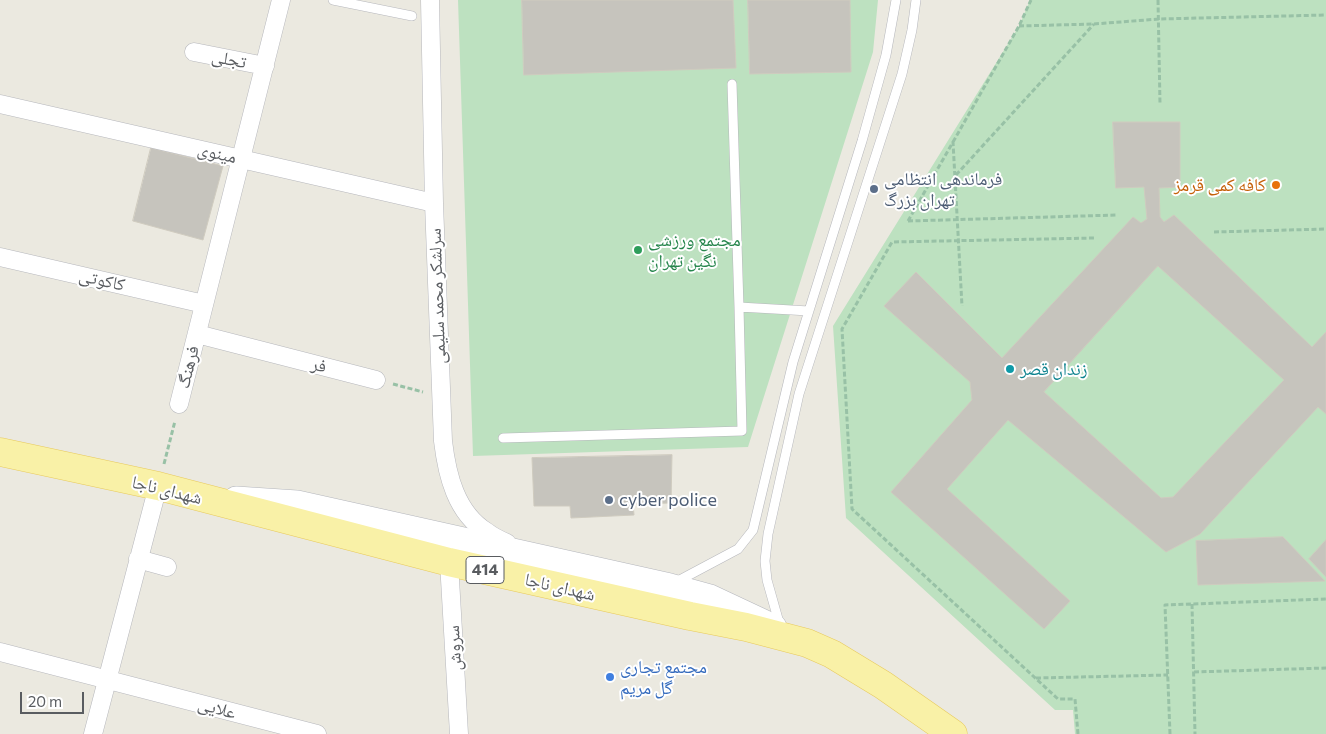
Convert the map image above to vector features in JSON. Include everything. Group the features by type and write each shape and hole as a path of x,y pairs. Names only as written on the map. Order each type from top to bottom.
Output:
{"main road":[{"name":"شهدای ناجا","path":"0,452 158,486 449,562 690,616 746,626 806,643 832,654 876,680 954,733"},
{"path":"189,495 298,503 670,586 710,597 806,643"}],"street":[{"name":"فرهنگ","path":"179,404 282,0"},
{"name":"سرلشکر محمد سلیمی","path":"430,0 434,203 445,462 459,503 468,516 486,532 527,554"},
{"name":"تجلی","path":"194,52 265,66"},
{"name":"مینوی","path":"0,104 434,203"},
{"name":"کاکوتی","path":"0,257 204,304"},
{"name":"فر","path":"197,334 376,380"},
{"path":"93,734 158,486"},
{"path":"138,559 167,567"},
{"name":"سروش","path":"449,562 459,734"},
{"name":"علایی","path":"0,652 317,734"}],"lane":[{"path":"333,0 412,16"},
{"path":"670,586 738,549 753,530 793,362 875,94 886,55 896,0"},
{"path":"782,631 767,580 765,561 768,534 798,394 902,74 912,30 916,0"},
{"path":"503,438 742,432 732,84"},
{"path":"739,307 809,311"}],"path":[{"path":"1031,0 1019,26 908,221 1117,215"},
{"path":"1158,0 1160,104"},
{"path":"1019,26 1094,24 1158,19 1326,15"},
{"path":"955,176 1094,24"},
{"path":"953,142 962,306"},
{"path":"1214,232 1326,229"},
{"path":"1078,734 1075,699 1058,699 852,509 842,329 892,242 1094,238"},
{"path":"376,380 441,396"},
{"name":"فرهنگ","path":"158,486 179,404"},
{"path":"1170,734 1165,605 1326,599"},
{"path":"1192,604 1195,734"},
{"path":"1194,672 1326,668"},
{"path":"1035,678 1168,675"}],"green space":[{"name":"مجتمع ورزشی نگین تهران","path":"458,0 878,0 873,52 748,447 473,456"},
{"path":"1030,0 1326,0 1326,734 1075,734 1073,710 1055,710 846,518 833,326 1019,26"}],"building":[{"path":"522,0 733,0 736,68 524,75"},
{"path":"748,0 850,0 851,72 750,74"},
{"name":"زندان قصر","path":"1113,122 1180,122 1180,187 1159,188 1160,217 1164,222 1174,215 1312,347 1326,332 1326,414 1318,407 1200,534 1166,552 1008,420 947,489 1070,601 1044,629 891,492 972,400 970,382 884,306 916,272 1002,358 1133,217 1141,223 1147,219 1144,187 1116,188","holes":["1158,266 1284,380 1173,497 1161,498 1044,392"]},
{"path":"151,148 223,166 203,240 133,221"},
{"path":"672,455 671,503 633,504 634,515 571,518 570,506 534,506 532,458"},
{"path":"1283,537 1325,581 1198,585 1196,541"},
{"path":"1326,540 1326,577 1309,559"}],"place":[{"name":"کافه کمی قرمز","path":"1276,185"},
{"name":"فرماندهی انتظامی تهران بزرگ","path":"874,189"},
{"name":"مجتمع ورزشی نگین تهران","path":"638,250"},
{"name":"زندان قصر","path":"1010,369"},
{"name":"cyber police","path":"609,500"},
{"name":"مجتمع تجاری گل مریم","path":"610,677"}]}
